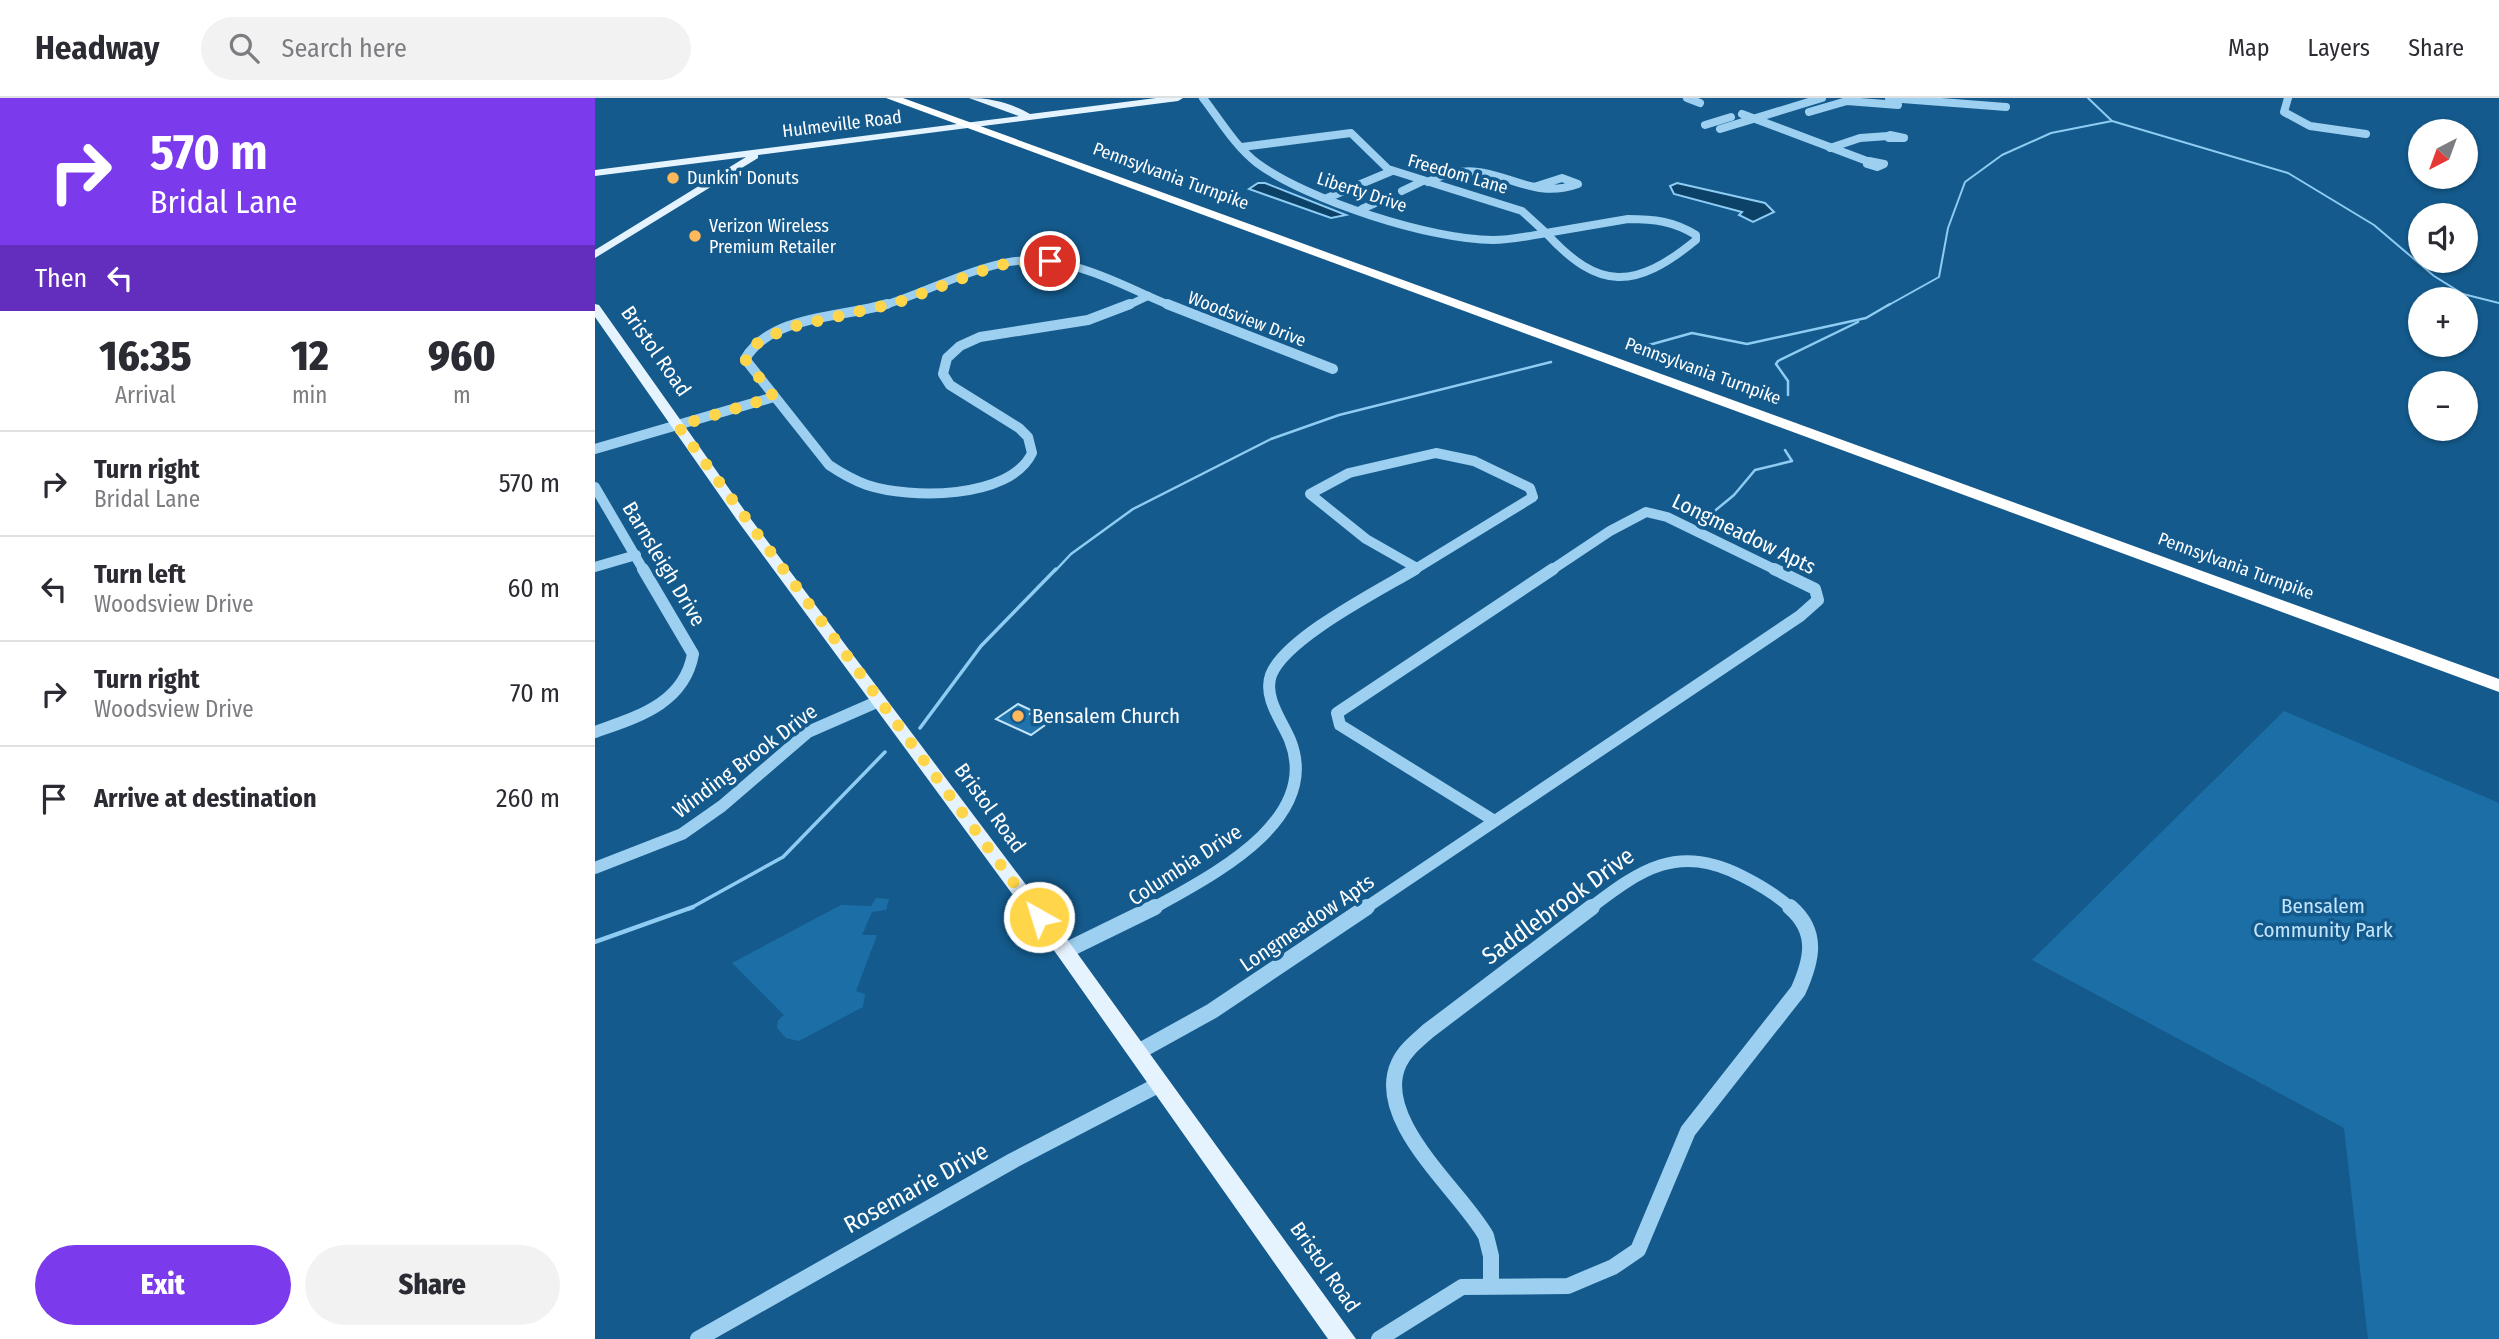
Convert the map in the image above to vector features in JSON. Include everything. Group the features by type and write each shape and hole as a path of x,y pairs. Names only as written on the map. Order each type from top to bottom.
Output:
{"highway":[{"name":"Pennsylvania Turnpike","path":"892,98 2499,686"},
{"name":"Pennsylvania Turnpike","path":"907,98 2499,675"}],"main road":[{"path":"974,98 1013,108 1028,117"},
{"name":"Hulmeville Road","path":"595,173 1178,98"},
{"path":"595,254 759,152"},
{"name":"Bristol Road","path":"595,308 879,701 1065,951 1343,1339"}],"street":[{"name":"Liberty Drive","path":"1203,98 1242,147 1270,172 1327,198 1458,238 1509,239 1546,233 1651,218 1685,226 1696,234 1696,240 1655,268 1620,276 1581,267 1546,233"},
{"path":"1688,98 1700,103"},
{"path":"1706,125 1795,98"},
{"path":"1720,129 1822,98"},
{"path":"1889,98 2006,107"},
{"path":"2288,98 2284,111 2291,119 2314,127 2366,134"},
{"path":"1809,112 1838,103 1876,100 1911,106"},
{"path":"1924,107 1965,104 1985,111"},
{"path":"1742,114 1867,161"},
{"name":"Freedom Lane","path":"1242,147 1346,132 1356,135 1380,163 1392,171 1522,211 1546,233"},
{"path":"1830,148 1868,137 1888,136"},
{"path":"1402,191 1452,171 1468,169 1534,187"},
{"path":"1327,198 1392,171"},
{"path":"1362,209 1384,199"},
{"name":"Woodsview Drive","path":"1149,296 1088,320 995,332 962,346 948,359 943,374 954,390 1031,439 1033,453 1021,469 985,487 933,494 851,480 829,465 745,359 748,351 763,338 791,327 896,303 998,265 1028,260 1057,262 1149,296 1333,369"},
{"path":"595,449 678,426 694,425 776,400"},
{"name":"Columbia Drive","path":"1065,951 1134,920 1231,862 1272,827 1290,800 1296,767 1294,751 1284,722 1270,698 1269,681 1272,673 1300,643 1529,500 1533,491 1474,461 1436,453 1401,458 1311,490 1313,497 1366,539 1417,568"},
{"name":"Barnsleigh Drive","path":"595,487 689,646 693,665 681,688 662,704 595,732"},
{"name":"Longmeadow Apts","path":"1138,1052 1212,1011 1800,616 1818,600 1815,589 1667,517 1646,512 1610,531 1337,713 1340,725 1493,820"},
{"path":"595,568 636,555"},
{"name":"Winding Brook Drive","path":"595,868 682,834 722,806 808,733 830,720 879,701"},
{"name":"Saddlebrook Drive","path":"1379,1339 1462,1287 1491,1284 1568,1286 1613,1267 1637,1250 1688,1131 1798,991 1811,967 1812,938 1798,912 1731,870 1698,860 1660,863 1632,877 1428,1031 1409,1049 1398,1065 1394,1093 1399,1110 1408,1131 1476,1221 1490,1247 1491,1284"},
{"name":"Rosemarie Drive","path":"698,1339 1014,1160 1160,1084"}],"green space":[{"name":"Bensalem Community Park","path":"2284,711 2499,803 2499,1339 2368,1339 2344,1128 2032,960"},
{"path":"876,898 889,899 886,910 872,912 862,935 877,935 856,991 865,994 863,1007 799,1041 786,1038 777,1028 778,1020 784,1015 732,963 841,905 871,906"}],"shaded area":[{"path":"1258,183 1265,183 1346,215 1331,218 1249,189"},
{"path":"1677,183 1765,203 1774,212 1753,222 1739,215 1742,212 1674,194 1670,186"}],"building":[{"name":"Bensalem Church","path":"1018,704 1033,711 1030,714 1048,723 1031,735 996,719"}],"waterway":[{"path":"2088,98 2112,121"},
{"path":"1887,306 1939,277 1948,228 1965,182 2002,155 2051,133 2112,121"},
{"path":"2112,121 2288,173 2374,225 2434,276 2463,294 2499,303"},
{"path":"1649,345 1692,333 1747,344 1866,318 1890,304"},
{"path":"1788,395 1788,381 1776,364 1778,361 1858,322"},
{"path":"1055,571 1071,554 1133,509 1271,439 1339,415 1551,362"},
{"path":"1711,514 1734,495 1755,470 1792,461 1785,450"},
{"path":"920,728 981,646 1056,569"},
{"path":"692,907 783,857 885,752"},
{"path":"595,942 692,907"}],"place":[{"name":"Dunkin' Donuts","path":"673,178"},
{"name":"Verizon Wireless Premium Retailer","path":"695,236"},
{"name":"Bensalem Church","path":"1018,716"}],"route":[{"path":"1039,917 903,736 678,426 690,420 774,397 747,366 745,359 748,351 759,341 778,331 896,303 998,265 1019,261 1050,261"}]}
